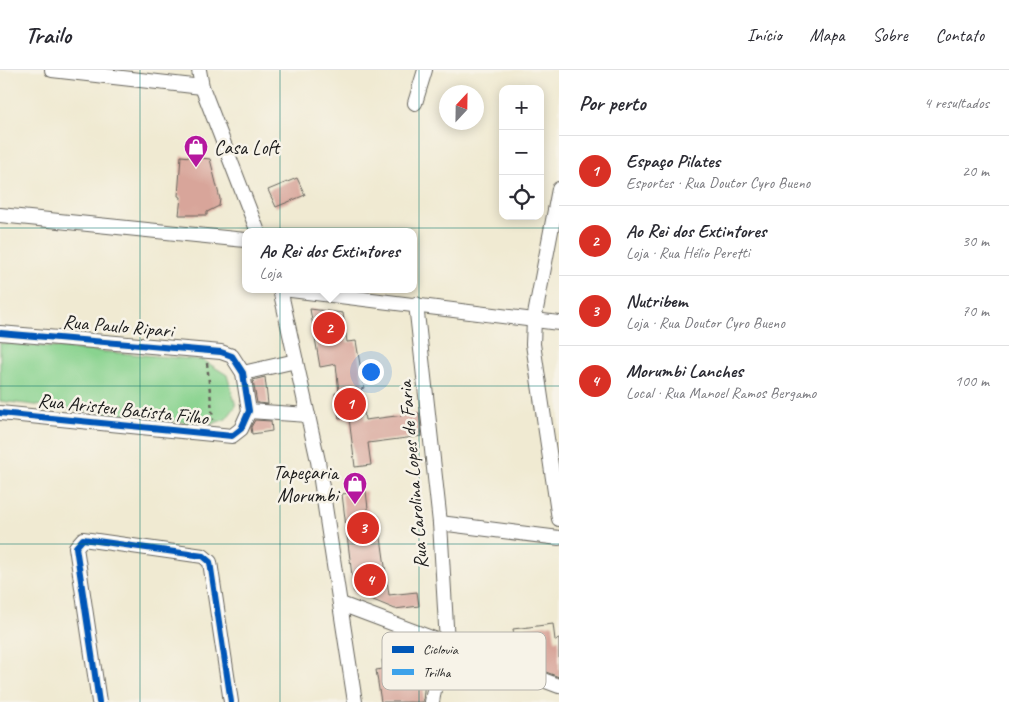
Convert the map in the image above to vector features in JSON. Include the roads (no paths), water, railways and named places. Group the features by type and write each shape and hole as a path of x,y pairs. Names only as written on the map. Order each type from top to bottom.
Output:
{"street":[{"path":"52,70 202,87"},
{"path":"198,70 202,87 256,228"},
{"path":"415,103 425,70"},
{"path":"559,190 534,320 533,344 559,518"},
{"path":"0,215 242,240"},
{"path":"283,293 308,415 341,604 355,702"},
{"path":"318,293 559,323"},
{"name":"Rua Carolina Lopes de Faria","path":"416,304 440,523 446,632"},
{"name":"Rua Paulo Ripari","path":"0,332 206,349 232,356 243,373"},
{"path":"296,361 243,373 248,411 308,415"},
{"name":"Rua Aristeu Batista Filho","path":"0,413 232,436 241,430 248,411"},
{"path":"440,523 559,538"},
{"path":"99,702 76,547 83,538 203,556 210,562 232,702"},
{"path":"341,604 417,632"},
{"path":"546,681 559,686"}],"place":[{"name":"Casa Loft","path":"196,168"},
{"name":"Ao Rei dos Extintores","path":"329,328"},
{"name":"Espaço Pilates","path":"350,404"},
{"name":"Tapeçaria Morumbi","path":"355,505"},
{"name":"Nutribem","path":"363,528"},
{"name":"Morumbi Lanches","path":"370,580"}]}
